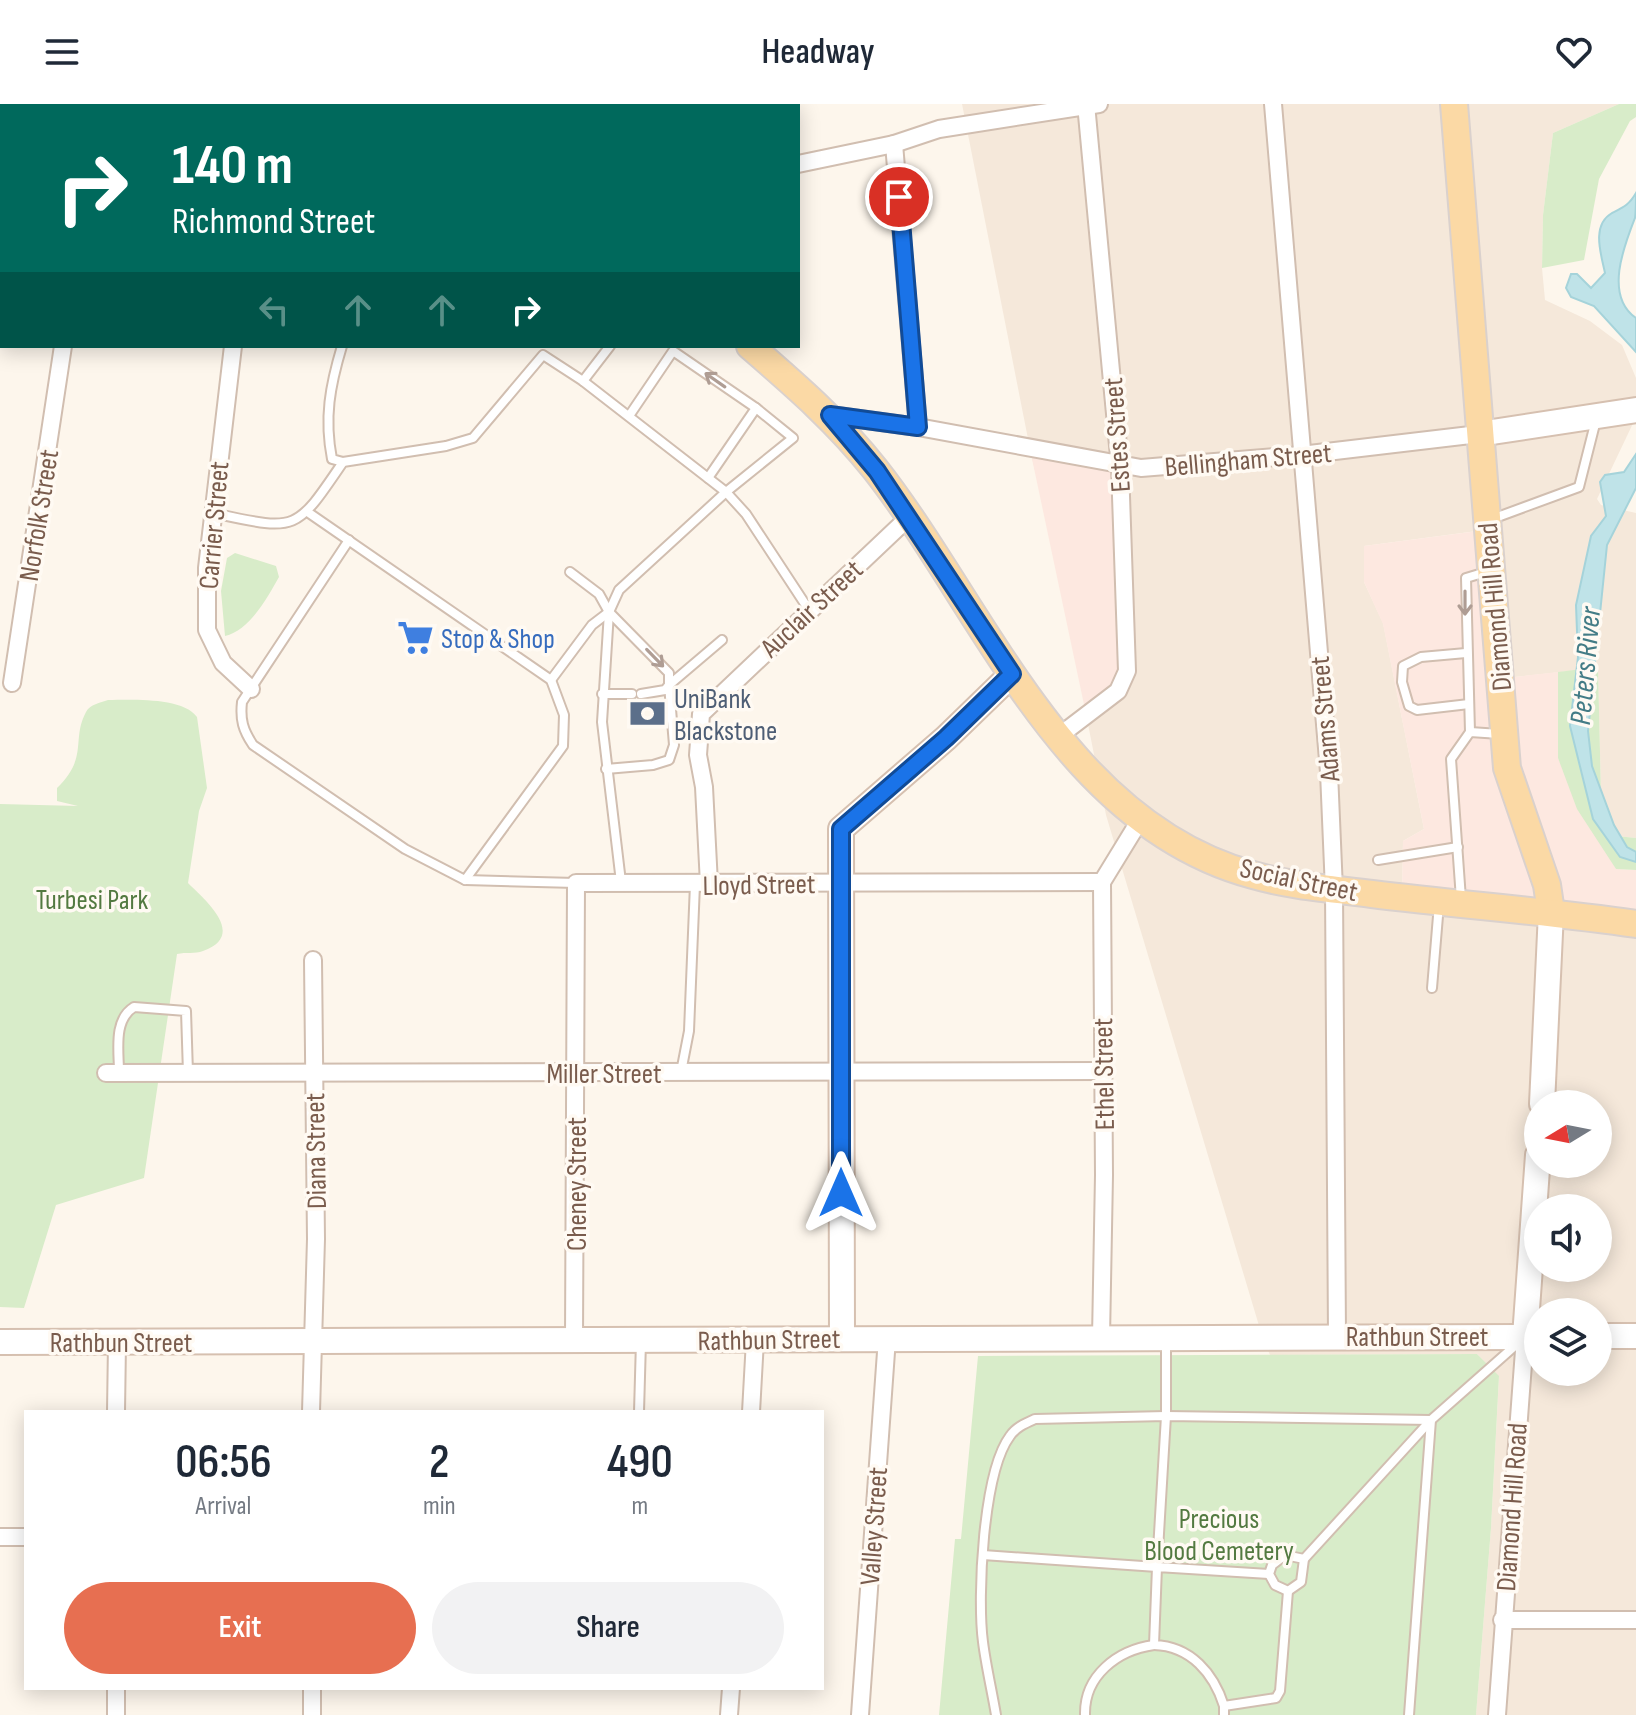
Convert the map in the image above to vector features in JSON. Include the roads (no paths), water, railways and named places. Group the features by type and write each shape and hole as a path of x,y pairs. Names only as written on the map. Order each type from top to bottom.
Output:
{"main road":[{"name":"Diamond Hill Road","path":"1454,104 1507,768 1547,885 1551,912"},
{"name":"Social Street","path":"752,348 830,415 877,471 1012,674 1081,764 1140,820 1166,837 1251,875 1334,890 1551,912 1636,924"}],"street":[{"name":"Adams Street","path":"1273,104 1329,772 1334,890 1337,1336"},
{"path":"800,164 894,144 939,129 1090,105"},
{"name":"Estes Street","path":"1059,736 1118,691 1127,671 1120,467 1090,105"},
{"path":"894,144 918,427"},
{"name":"Norfolk Street","path":"12,683 63,348"},
{"name":"Carrier Street","path":"233,348 212,513 207,568 207,630 223,663 251,689"},
{"path":"1479,434 1636,410"},
{"name":"Bellingham Street","path":"830,415 918,427 1120,467 1194,465 1479,434"},
{"name":"Auclair Street","path":"702,884 704,787 698,755 701,714 908,518"},
{"path":"842,1338 841,829 946,738 1012,674"},
{"path":"1102,882 1140,820"},
{"name":"Lloyd Street","path":"576,883 1102,882"},
{"name":"Ethel Street","path":"1101,1338 1102,882"},
{"name":"Cheney Street","path":"574,1340 576,883"},
{"name":"Diamond Hill Road","path":"1543,1090 1551,912"},
{"name":"Diana Street","path":"311,1410 313,960"},
{"name":"Miller Street","path":"113,1073 1103,1071"},
{"name":"Diamond Hill Road","path":"1532,1298 1537,1178"},
{"path":"1612,1336 1636,1336"},
{"name":"Rathbun Street","path":"0,1342 1524,1337"},
{"name":"Valley Street","path":"860,1715 887,1338"},
{"path":"751,1410 755,1340"},
{"path":"116,1410 117,1343"},
{"name":"Diamond Hill Road","path":"1497,1715 1502,1620 1526,1386"},
{"path":"0,1537 24,1537"},
{"path":"1502,1620 1636,1620"},
{"path":"116,1690 116,1715"},
{"path":"312,1690 312,1715"},
{"path":"729,1715 731,1690"}],"lane":[{"path":"341,348 328,393 326,431 332,459 343,462 433,448 473,438 543,355 583,381 726,492 746,514 809,610"},
{"path":"583,381 608,348"},
{"path":"621,884 606,769 602,694 609,612 619,590 726,492 793,438 756,408 673,351 629,416"},
{"path":"708,478 756,408"},
{"path":"1486,521 1579,487 1597,416"},
{"path":"212,513 274,527 297,521 309,513 343,462"},
{"path":"309,513 349,540 551,680 564,715 563,746 465,880 405,849 253,745 240,719 242,702 349,540"},
{"path":"1432,988 1451,904 1458,847 1451,759 1470,732 1466,578 1491,571"},
{"path":"570,572 599,594 609,612 669,673 674,745 669,760 653,765 606,769"},
{"path":"551,680 592,625 609,612"},
{"path":"602,694 661,692 722,640"},
{"path":"1466,653 1421,657 1403,666 1402,682 1409,706 1417,710 1469,704"},
{"path":"1470,732 1504,734"},
{"path":"1378,860 1458,847"},
{"name":"Lloyd Street","path":"465,880 576,883"},
{"path":"680,1073 689,1031 702,884"},
{"path":"113,1073 119,1032 127,1011 134,1007 186,1011 188,1074"},
{"path":"1154,1645 1166,1416 1166,1338"},
{"path":"639,1410 641,1340"},
{"path":"1288,1591 1301,1582 1304,1559 1431,1420 1524,1343"},
{"path":"996,1715 983,1641 983,1555 996,1470 1009,1437 1020,1426 1035,1419 1166,1416 1431,1420"},
{"path":"1409,1715 1431,1420"},
{"path":"983,1555 1269,1574"},
{"path":"1288,1591 1275,1585 1269,1574 1272,1565 1285,1555 1304,1559"},
{"path":"1085,1715 1089,1689 1097,1675 1113,1660 1154,1645 1166,1646 1195,1660 1218,1686 1224,1711 1276,1698 1280,1691 1288,1591"}],"water":[{"path":"1636,193 1635,218 1622,256 1619,284 1626,309 1636,318 1636,352 1594,306 1571,297 1566,288 1571,274 1577,274 1591,288 1605,273 1599,240 1601,225"},
{"name":"Peters River","path":"1636,454 1636,488 1607,545 1588,731 1592,766 1614,825 1627,847 1636,852 1636,862 1620,857 1593,819 1570,726 1578,657 1576,605 1591,536 1606,516 1600,482 1605,475 1624,472"}],"place":[{"name":"Stop & Shop","path":"415,638"},
{"name":"UniBank Blackstone","path":"648,714"}],"park label":[{"name":"Turbesi Park","path":"92,899"},
{"name":"Precious Blood Cemetery","path":"1219,1534"}]}
